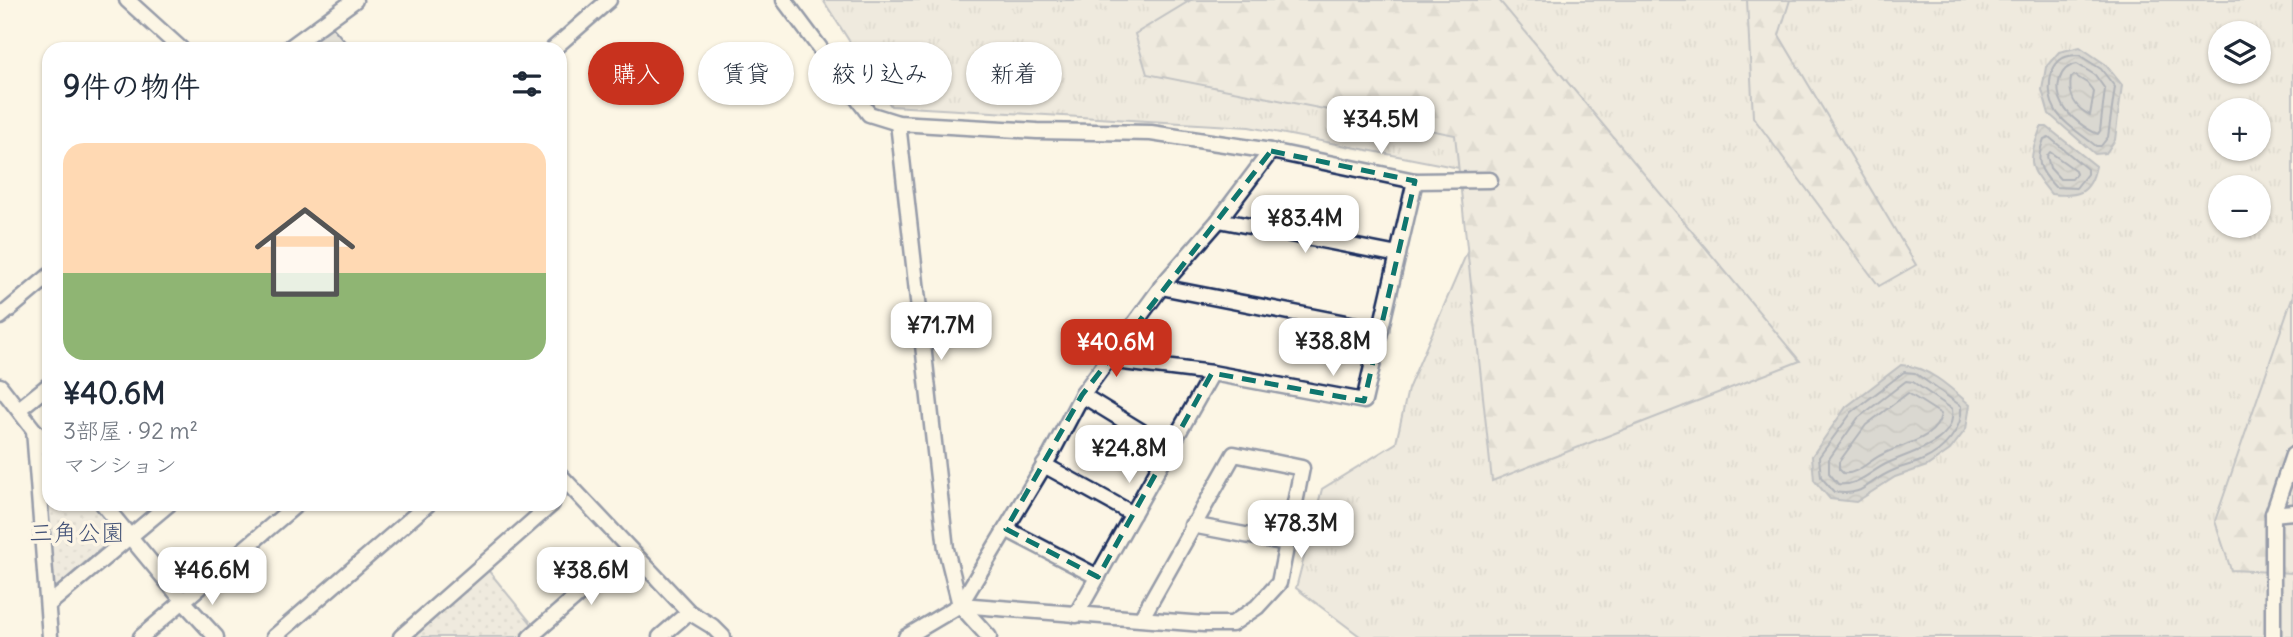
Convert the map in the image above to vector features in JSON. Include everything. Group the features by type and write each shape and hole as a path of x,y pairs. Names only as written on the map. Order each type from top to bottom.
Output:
{"street":[{"path":"127,0 173,42"},
{"path":"298,42 355,0"},
{"path":"561,42 609,0"},
{"path":"785,0 869,114 898,123 1037,131 1151,133 1271,151 1415,181 1490,180"},
{"path":"898,123 944,535 960,605 989,637"},
{"path":"906,637 960,605 1044,465 1082,395 1161,287 1219,220 1271,151"},
{"path":"1107,360 1212,373 1364,401 1415,181"},
{"path":"1219,220 1398,255"},
{"path":"0,317 42,282"},
{"path":"1161,287 1381,330"},
{"path":"1076,615 1212,373"},
{"path":"0,386 42,438"},
{"path":"19,409 42,391"},
{"path":"1082,395 1170,449"},
{"path":"34,430 50,637"},
{"path":"960,605 1204,624 1232,624 1256,607 1279,583 1302,468 1234,454 1141,619"},
{"path":"2273,637 2273,514 2293,455"},
{"path":"1044,465 1133,514"},
{"path":"567,493 630,550 689,612 712,626 723,637"},
{"path":"109,511 216,637"},
{"path":"48,605 161,511"},
{"path":"141,637 288,511"},
{"path":"274,637 420,511"},
{"path":"401,637 544,511"},
{"path":"2273,514 2293,512"},
{"path":"1192,525 1287,543"},
{"path":"1006,529 1098,577"},
{"path":"530,637 630,550"},
{"path":"660,637 689,612"}],"highlighted area":[{"path":"1271,151 1415,181 1364,401 1212,373 1098,577 1006,529 1082,395"}],"green space":[{"path":"823,0 2293,0 2293,637 1361,637 1296,588 1322,489 1396,443 1408,389 1500,176 1249,127 891,106 952,105 952,42 850,42"},
{"path":"1191,0 1499,0 1800,361 1492,481 1455,135 1147,74 1135,34"},
{"path":"1747,0 1790,0 1779,35 1916,265 1879,286 1753,117"},
{"path":"2293,295 2293,573 2231,570 2215,521"},
{"name":"三角公園","path":"46,511 99,511 118,534 53,590"},
{"path":"484,565 536,629 527,637 413,637 408,632"}],"water":[{"path":"2080,47 2105,64 2122,85 2115,140 2106,153 2095,154 2049,114 2042,90 2046,67 2059,52"},
{"path":"2041,127 2047,127 2096,166 2090,183 2081,192 2068,195 2051,194 2037,176 2032,156"},
{"path":"1901,365 1921,369 1930,374 1970,405 1966,429 1950,450 1927,466 1895,477 1856,502 1830,499 1814,480 1812,456 1846,407"}],"building":[{"path":"330,24 345,42 306,42"}]}
